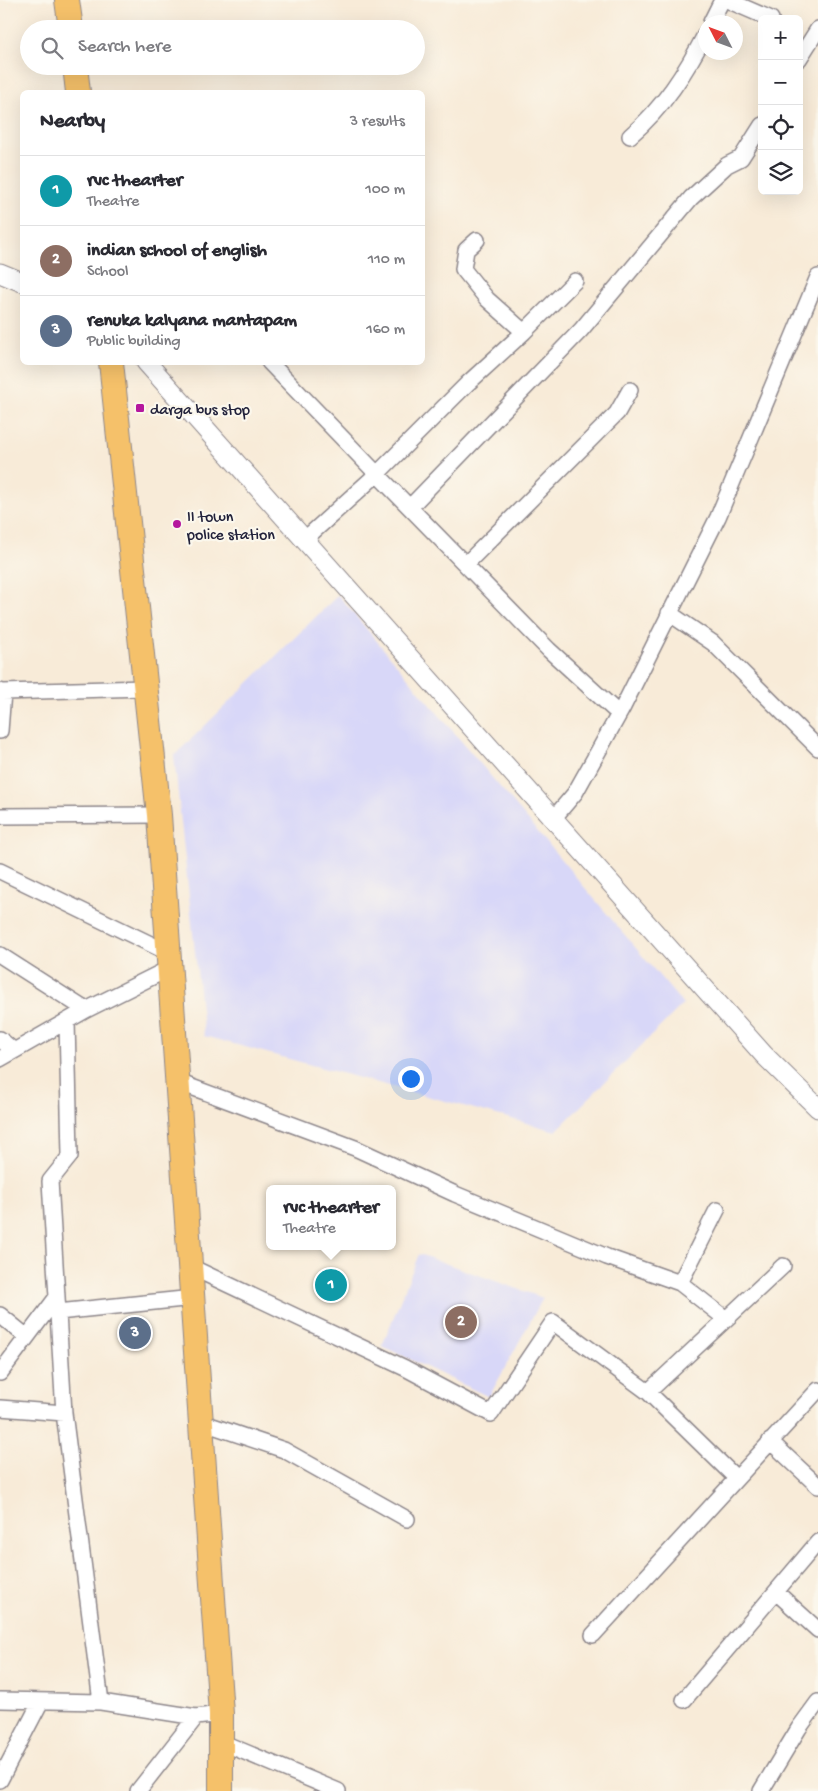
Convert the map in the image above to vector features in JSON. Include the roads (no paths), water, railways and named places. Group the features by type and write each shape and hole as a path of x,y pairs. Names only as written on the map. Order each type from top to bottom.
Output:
{"main road":[{"path":"67,0 70,20"},
{"path":"76,75 78,90"},
{"path":"111,365 160,815 221,1714 221,1791"}],"street":[{"path":"714,15 722,0"},
{"path":"727,0 754,5 766,15"},
{"path":"803,51 812,34"},
{"path":"630,136 648,120 688,69 698,49"},
{"path":"410,507 581,330 691,198 727,165 741,158 758,131"},
{"path":"477,240 466,250 463,269 487,299 524,332"},
{"path":"0,273 20,281"},
{"path":"553,819 576,794 619,714 718,517 818,277"},
{"path":"305,539 377,474 467,384 524,332 574,282"},
{"path":"149,365 764,1055 818,1108"},
{"path":"272,365 549,650 619,714"},
{"path":"466,564 617,413 630,390"},
{"path":"669,614 713,643 818,748"},
{"path":"0,731 1,692 145,688"},
{"path":"0,816 160,815"},
{"path":"0,871 169,960"},
{"path":"0,955 86,1010"},
{"path":"0,1059 169,960"},
{"path":"67,1021 70,1156 50,1180 64,1413 101,1702"},
{"path":"0,1039 14,1050"},
{"path":"178,1082 355,1148 607,1257 680,1282 726,1320"},
{"path":"680,1282 716,1210"},
{"path":"648,1392 783,1266"},
{"path":"190,1267 405,1368 491,1414 553,1322 648,1392 736,1478"},
{"path":"0,1373 27,1337 57,1304 193,1298"},
{"path":"0,1316 27,1337"},
{"path":"593,1636 818,1390"},
{"path":"0,1408 64,1413"},
{"path":"201,1422 284,1450 407,1518"},
{"path":"770,1441 818,1486"},
{"path":"684,1700 818,1542"},
{"path":"776,1592 818,1630"},
{"path":"0,1700 101,1702 196,1717 221,1714"},
{"path":"0,1780 40,1701"},
{"path":"761,1791 799,1728 818,1702"},
{"path":"138,1791 196,1717"},
{"path":"221,1742 338,1791"}],"place":[{"name":"darga bus stop","path":"140,408"},
{"name":"II town police station","path":"177,524"},
{"name":"rvc thearter","path":"331,1285"},
{"name":"indian school of english","path":"461,1322"},
{"name":"renuka kalyana mantapam","path":"135,1333"}]}
